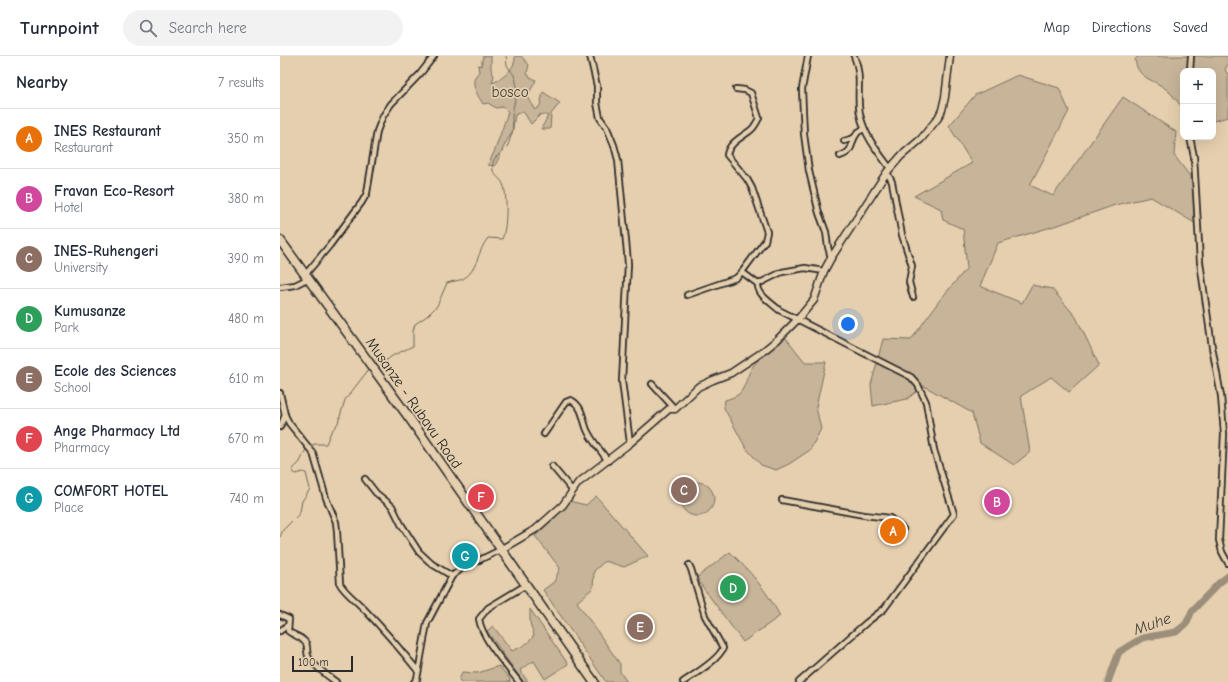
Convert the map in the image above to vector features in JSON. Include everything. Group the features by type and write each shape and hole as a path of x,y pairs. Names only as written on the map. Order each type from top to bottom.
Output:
{"highway":[{"name":"Musanze - Rubavu Road","path":"280,240 405,413 594,682"}],"main road":[{"path":"500,550 536,529 563,505 572,490 585,476 608,461 668,409 675,409 698,387 731,373 761,354 798,319 814,300 824,271 831,258 888,170 901,156 921,139 938,118 942,110 945,97 950,56"}],"street":[{"path":"280,287 305,280 305,275 330,245 367,193 377,131 383,116 391,104 420,74 434,56"},
{"path":"590,56 600,118 614,145 618,160 628,264 622,381 630,443"},
{"path":"808,56 802,89 804,134 809,171 819,213 826,232 831,258"},
{"path":"854,56 859,69 860,113 864,129 888,170 892,182 902,234 912,266 909,282 913,297"},
{"path":"1190,68 1191,56"},
{"path":"687,295 736,278 765,241 766,232 752,188 747,179 727,155 727,152 733,144 750,130 759,118 751,93 745,90 736,89"},
{"path":"840,156 850,151 854,138 858,132 864,129"},
{"path":"844,141 854,138"},
{"path":"1191,140 1194,157 1200,262 1212,347 1221,396 1224,434 1219,540 1222,552 1228,563"},
{"path":"758,284 782,272 805,268 824,271"},
{"path":"742,272 758,284 758,288 762,295 779,310 911,377 914,380 928,408 934,450 954,514 884,609 860,628 803,681"},
{"path":"652,384 675,409"},
{"path":"280,393 286,415 296,432 313,453 326,498 336,522 340,584 343,589 374,620 418,671"},
{"path":"544,434 566,402 571,400 577,404 589,433 608,461"},
{"path":"280,427 286,415"},
{"path":"552,466 572,490"},
{"path":"365,479 376,492 392,506 401,524 419,552 432,564 452,576"},
{"path":"782,500 864,515 890,518 904,529"},
{"path":"417,681 428,623 452,576 461,569 500,550"},
{"path":"683,682 710,663 723,648 705,616 689,565"},
{"path":"519,682 487,639 482,630 479,619 488,608 526,585"},
{"path":"280,615 289,619 288,631 304,640 307,644 308,656 322,671 336,682"},
{"path":"280,630 288,625"}],"green space":[{"name":"bosco","path":"483,56 491,56 491,69 494,76 492,83 500,79 511,69 515,56 521,56 529,65 527,73 530,77 536,80 527,97 535,110 540,106 543,92 560,103 551,114 550,129 541,129 548,116 541,114 531,124 523,111 515,115 512,133 506,142 495,166 488,165 495,150 508,112 503,107 496,108 488,103 483,104 476,92 474,80 479,72 478,65 481,66"},
{"path":"1138,56 1228,56 1228,63 1225,70 1228,75 1228,117 1216,120 1216,68 1180,68 1180,105 1166,89 1147,78 1139,71 1135,60"},
{"path":"1018,75 1059,88 1069,111 1030,185 1053,196 1123,97 1176,132 1174,155 1192,179 1198,225 1151,197 1115,205 1061,224 998,243 980,286 1022,303 1032,285 1052,289 1076,317 1099,365 1069,392 1051,377 1021,396 1030,452 1014,465 980,443 972,413 924,386 907,399 873,406 871,385 883,339 911,340 939,301 967,268 963,229 943,220 941,209 914,196 972,163 949,126 975,95"},
{"path":"786,338 805,362 826,362 816,407 821,429 810,450 789,464 776,470 761,465 746,448 724,408 725,400 739,394 753,366 768,351"},
{"path":"694,482 700,482 709,487 713,493 713,505 709,511 700,516 694,516 685,511 680,502 680,496 685,487"},
{"path":"596,496 648,556 624,567 605,561 594,571 593,588 577,602 620,664 620,672 627,682 606,682 543,590 554,582 560,568 535,536 559,514 569,501 586,505"},
{"path":"730,552 758,582 770,598 780,616 743,642 696,578"},
{"path":"530,609 568,664 545,679 534,661 520,670 528,682 523,682 487,631 493,626 512,651 522,647 530,641 534,635 530,623"},
{"path":"499,666 510,679 510,682 461,682 459,680 462,672 478,673"}],"waterway":[{"path":"376,360 387,360 413,346 413,331 415,324 427,316 437,306 447,283 463,279 472,271 484,243 488,238 502,239 506,219 506,201 504,187 502,182 495,174 493,167 494,160 507,147 512,134 512,113 517,88 514,76 507,65 506,56"},
{"path":"309,446 315,444 326,444 331,432 338,423 345,400 369,369"},
{"path":"280,537 283,530 300,512 302,501 310,489 306,473 303,472 296,474 293,472 293,469 300,462 306,449"},
{"name":"Muhe","path":"1108,682 1119,652 1142,638 1176,632 1186,624 1192,611 1219,583 1228,576"}],"place":[{"name":"INES-Ruhengeri","path":"684,490"},
{"name":"Ange Pharmacy Ltd","path":"481,497"},
{"name":"Fravan Eco-Resort","path":"997,502"},
{"name":"INES Restaurant","path":"893,531"},
{"name":"COMFORT HOTEL","path":"465,556"},
{"name":"Kumusanze","path":"733,588"},
{"name":"Ecole des Sciences","path":"640,627"}]}
